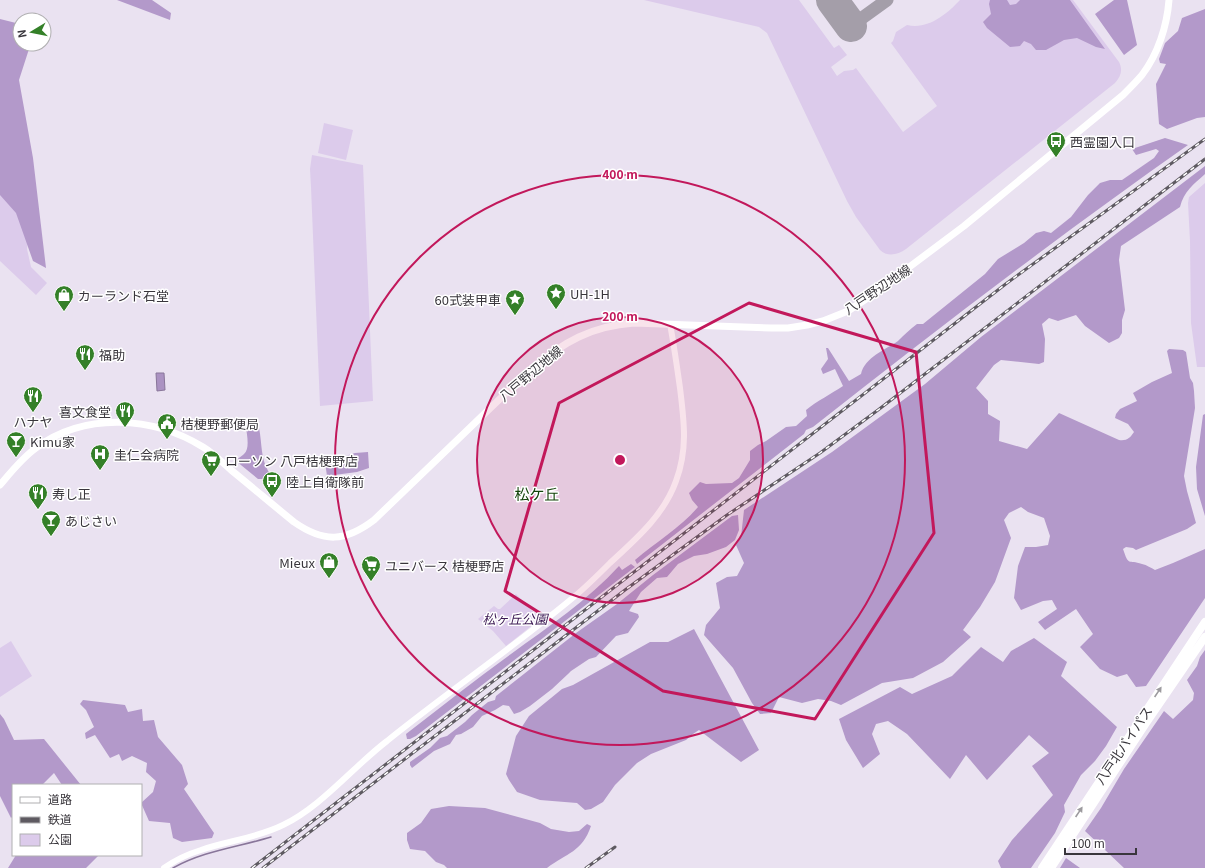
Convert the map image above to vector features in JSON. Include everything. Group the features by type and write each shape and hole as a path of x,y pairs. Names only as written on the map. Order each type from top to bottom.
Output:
{"highway":[{"name":"八戸北バイパス","path":"1042,868 1205,622"},
{"name":"八戸北バイパス","path":"1051,868 1146,723 1205,637"}],"main road":[{"name":"八戸野辺地線","path":"0,485 18,464 36,448 59,434 98,423 140,423 166,429 185,436 204,448 305,530 325,537 345,536 354,533 364,528 374,520 531,369 559,347 571,340 600,328 619,324 648,322 788,328 823,321 848,311 872,295 964,226 1123,95 1142,75 1155,54 1168,13 1169,0"}],"street":[{"path":"164,868 184,856 200,850 251,836 282,825 308,810 382,744 575,596 647,528 669,498 676,482 684,449 682,409 670,324"}],"highlighted area":[{"path":"749,303 916,352 934,533 815,719 663,691 505,591 559,403"}],"green space":[{"path":"644,0 799,0 834,48 839,45 847,55 831,67 837,76 844,71 853,70 856,68 903,132 937,106 891,43 896,32 907,25 915,26 930,23 949,11 960,0 1073,0 1119,62 1121,73 1115,83 906,249 896,254 886,254 880,250 856,217 847,201 767,33 759,27"},
{"path":"324,123 353,130 346,160 318,153"},
{"path":"312,155 363,165 373,401 320,406 310,169"},
{"path":"1205,183 1205,367 1197,367 1191,323 1188,203 1189,197"},
{"path":"0,193 16,208 28,239 27,249 31,267 47,283 36,295 0,261"},
{"name":"松ヶ丘公園","path":"516,594 540,619 506,646 493,631 478,619 494,606 500,609"},
{"path":"11,641 32,676 0,697 0,648"}],"shaded area":[{"path":"117,0 152,0 171,13 170,20"},
{"path":"990,0 1007,0 1010,5 1016,4 1020,0 1070,0 1105,49 1096,47 1077,38 1064,40 1046,50 1036,50 1031,44 1024,41 1020,46 1010,47 987,28 983,22 991,14 989,4"},
{"path":"1114,0 1127,0 1137,45 1124,55 1095,14"},
{"path":"1205,9 1205,117 1197,118 1167,129 1159,124 1156,84 1166,64 1160,63 1159,59 1165,43 1178,31 1182,18"},
{"path":"0,19 12,22 12,52 28,52 19,80 33,158 46,268 33,261 16,213 0,195"},
{"path":"1165,138 1188,145 999,283 813,427 806,430 804,434 637,564 635,560 676,528 698,507 692,500 689,493 700,482 706,484 732,483 739,478 750,460 750,451 786,427 796,426 807,416 806,410 843,386 835,369 823,374 821,369 828,359 826,348 828,348 849,381 861,374 863,368 871,358 898,341 917,324 923,324 985,274 998,259 1024,243 1036,233 1044,231 1051,233 1071,217 1088,195 1100,183 1110,180 1122,180 1154,158 1159,151 1156,149 1136,155 1132,149"},
{"path":"1205,166 1205,174 1187,192 1180,207 1121,246 1119,260 1125,310 1122,320 1122,333 1119,338 1109,343 1085,326 1076,315 1058,321 1049,318 1042,324 1045,339 1044,362 1039,364 1001,360 994,365 976,388 988,401 988,414 1000,421 999,441 1027,449 1059,413 1119,440 1124,440 1130,437 1134,432 1128,424 1115,418 1116,414 1120,409 1137,401 1133,393 1172,373 1167,351 1169,349 1183,350 1186,352 1190,378 1193,383 1195,408 1184,476 1196,523 1187,529 1136,550 1126,547 1123,549 1128,560 1144,564 1155,570 1205,549 1205,598 1146,686 1136,687 1127,674 1117,677 1100,669 1080,647 1093,634 1076,609 1045,630 1038,622 1057,609 1052,600 1043,601 1021,610 1014,598 1018,566 1025,547 1048,545 1050,536 1044,518 1028,512 1021,507 1009,513 1004,520 1011,538 995,582 980,607 963,630 971,637 943,662 913,678 882,683 841,705 831,701 818,699 802,703 779,697 771,713 760,714 752,703 733,668 704,635 706,625 720,608 716,583 727,577 737,576 744,563 736,545 741,537 744,510 832,452 925,384 981,337"},
{"path":"156,373 164,373 165,390 157,391"},
{"path":"1205,414 1205,516 1197,489 1196,467 1203,415"},
{"path":"258,424 263,457 272,476 268,479 258,479 236,461 246,452 247,449 248,442 246,427 249,425"},
{"path":"368,452 369,468 357,472 327,476 325,462 355,453"},
{"path":"738,515 739,530 735,540 726,547 707,554 694,556 678,564 667,577 657,578 641,592 629,611 638,614 639,617 628,633 616,636 596,657 589,659 571,671 552,689 530,706 514,714 509,706 503,705 482,716 473,727 461,734 456,735 450,744 434,751 412,768 410,762 430,748 440,738 447,736 488,702 495,700 496,696 653,575 732,516"},
{"path":"631,564 635,567 416,736 407,739 406,734 567,613 619,566 622,570"},
{"path":"694,629 759,750 741,762 699,730 686,740 651,754 637,763 615,785 603,802 591,809 585,810 577,803 540,800 517,792 506,774 516,736 529,716 562,689 573,685 650,642 668,642"},
{"path":"1034,638 1067,662 1061,676 1117,727 1095,761 1081,775 1064,805 1065,812 1055,833 1031,868 1001,868 998,861 1012,840 1053,795 1032,766 1049,753 1029,735 987,780 966,755 950,779 907,734 888,721 876,724 872,734 880,754 863,768 846,740 839,719 900,687 912,694 952,676 981,647 1003,662 1011,651"},
{"path":"1205,650 1205,868 1124,868 1085,831 1101,808 1124,769 1164,711 1173,719 1193,700 1194,693 1187,680 1197,666 1200,657"},
{"path":"83,700 125,705 128,712 142,709 143,721 154,720 158,737 182,765 188,784 184,789 214,833 212,838 182,842 173,838 170,823 149,821 142,802 153,792 156,781 146,772 147,763 132,756 122,761 119,754 110,758 95,735 86,739 85,733 94,727 86,710 80,704"},
{"path":"0,714 14,740 44,739 80,784 61,784 54,773 43,784 12,784 11,818 0,796"},
{"path":"449,806 485,808 540,823 551,829 569,832 579,831 587,824 591,826 587,835 578,847 547,868 447,868 436,862 425,851 410,849 407,840 407,833 421,823 431,809"},
{"path":"15,856 98,856 86,868 8,868"},
{"path":"1066,858 1080,868 1060,868"}],"waterway":[{"path":"173,868 208,853 271,837"}],"taxiway":[{"path":"851,26 887,0"}],"runway":[{"path":"832,0 851,26"}],"railway":[{"path":"252,868 1007,283 1205,139"},
{"path":"263,868 625,590 727,515 820,453 878,410 1205,159"},
{"path":"586,868 615,847"}],"place":[{"name":"西霊園入口","path":"1056,158"},
{"name":"UH-1H","path":"556,310"},
{"name":"カーランド石堂","path":"64,312"},
{"name":"60式装甲車","path":"515,316"},
{"name":"福助","path":"85,371"},
{"name":"ハナヤ","path":"33,413"},
{"name":"喜文食堂","path":"125,428"},
{"name":"桔梗野郵便局","path":"167,440"},
{"name":"Kimu家","path":"16,458"},
{"name":"圭仁会病院","path":"100,471"},
{"name":"ローソン 八戸桔梗野店","path":"211,477"},
{"name":"陸上自衛隊前","path":"272,498"},
{"name":"寿し正","path":"38,510"},
{"name":"あじさい","path":"51,537"},
{"name":"Mieux","path":"329,579"},
{"name":"ユニバース 桔梗野店","path":"371,582"}],"district":[{"name":"松ケ丘","path":"537,493"}]}
